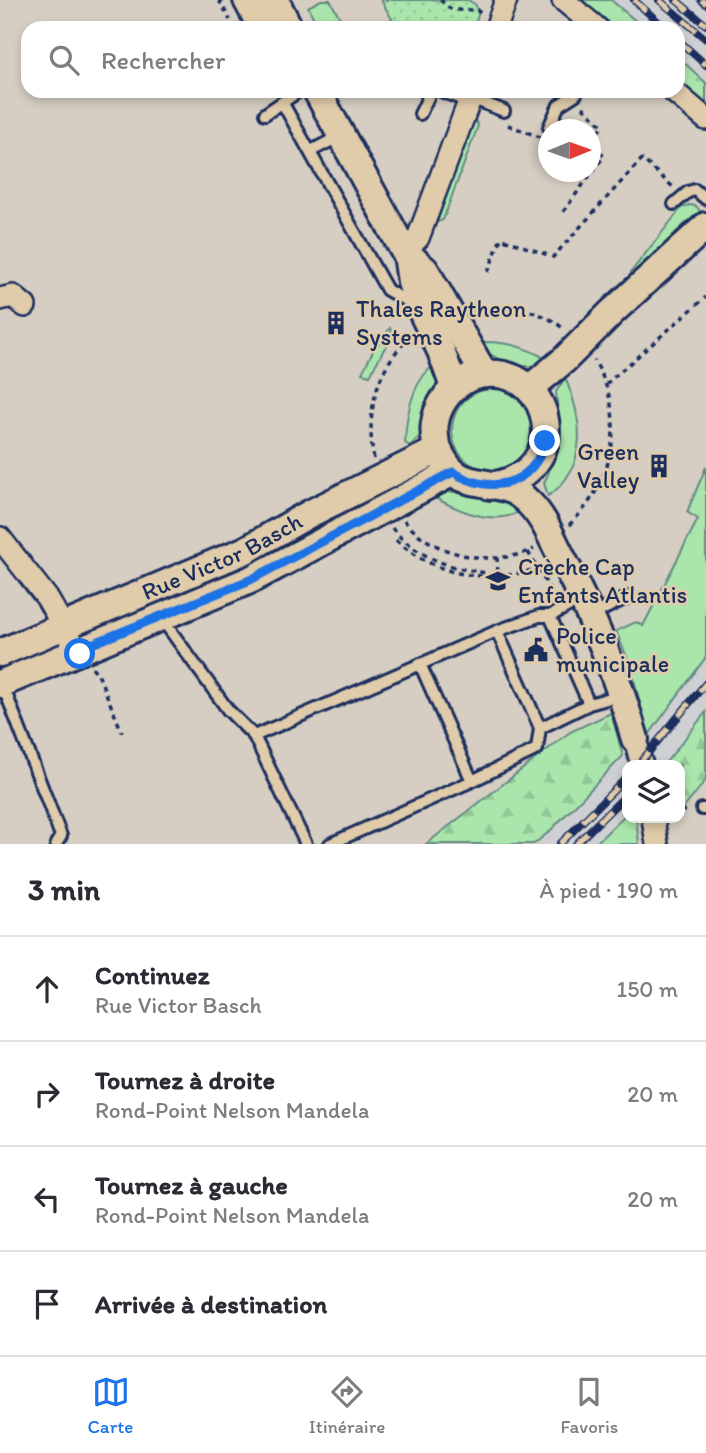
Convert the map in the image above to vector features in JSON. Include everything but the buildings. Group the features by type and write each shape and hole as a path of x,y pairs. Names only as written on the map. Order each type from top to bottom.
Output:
{"street":[{"path":"247,0 258,21"},
{"path":"275,0 286,21"},
{"path":"498,21 506,0"},
{"path":"563,0 588,21"},
{"path":"321,98 405,253 411,282 454,387"},
{"path":"405,253 418,238 471,98"},
{"path":"681,98 706,119"},
{"path":"529,388 564,360 706,226"},
{"path":"405,253 425,270 484,373"},
{"path":"0,299 13,296 25,306"},
{"path":"548,517 509,489 475,484 453,472 438,450 436,416 443,400 465,379 484,373 514,378 529,388 540,404 546,422 539,481 548,517 584,608 623,694 641,760"},
{"name":"Rue Victor Basch","path":"0,653 246,550 438,450"},
{"path":"490,486 516,480 526,473 543,451"},
{"name":"Rue Victor Basch","path":"1,683 250,580 392,515 453,472"},
{"path":"0,538 47,598 77,650"},
{"path":"654,823 657,844"}],"lane":[{"path":"265,114 288,98"},
{"path":"420,114 428,98"},
{"path":"473,98 504,111"},
{"path":"553,119 559,105 571,98"},
{"path":"282,102 387,290 421,308"},
{"path":"311,151 341,135"},
{"path":"674,204 688,192 695,190 706,199"},
{"path":"254,736 531,618 628,597"},
{"path":"550,615 589,704"},
{"path":"160,617 228,710 254,736 306,844"},
{"path":"513,617 531,618"},
{"path":"330,844 537,749 540,728 497,631"},
{"path":"420,664 472,781"},
{"path":"1,683 61,836 56,844"},
{"path":"540,728 589,704 623,694"}],"path":[{"path":"219,0 231,21"},
{"path":"440,0 452,10 477,10 490,21"},
{"path":"576,98 596,119"},
{"path":"501,123 538,136"},
{"path":"488,272 501,238 553,257 642,159 669,183"},
{"path":"563,212 585,182"},
{"path":"606,384 706,297"},
{"path":"465,310 508,307 528,310 556,322 572,337"},
{"path":"380,478 371,435 374,396 391,358 410,337"},
{"path":"548,517 576,518 591,499 609,461 615,429 612,400 596,361 587,352"},
{"path":"392,515 433,545 463,554 497,558 528,552 542,545"},
{"path":"392,515 399,536 421,554 450,566 495,577"},
{"path":"396,540 416,556 442,569 464,575 495,577 538,568"},
{"path":"528,552 538,568 584,608"},
{"path":"495,577 497,558"},
{"path":"77,650 98,674 122,732"}],"shaded area":[{"path":"611,0 706,0 706,81 685,63 685,21 636,21"},
{"path":"706,657 706,712 668,760 622,760 622,818 595,844 534,844 623,756 648,736"}],"green space":[{"path":"321,0 330,0 340,18 334,21 315,21 308,7"},
{"path":"381,0 468,0 476,5 478,15 476,21 393,21"},
{"path":"579,0 611,0 636,21 604,21"},
{"path":"685,64 706,83 706,109 685,91"},
{"path":"474,118 478,126 443,220 437,222"},
{"path":"696,206 700,211 676,232 638,274 633,274 631,272 681,208"},
{"path":"390,328 394,337 370,375 362,373 373,351"},
{"path":"486,342 521,348 541,356 544,361 528,366 511,364 481,348"},
{"path":"437,363 440,383 426,424 410,446 405,443 412,399 421,379"},
{"path":"565,378 576,409 579,442 570,471 561,485 548,496 544,483 555,458 560,436 556,392"},
{"path":"485,389 501,389 516,396 527,407 534,422 531,446 522,459 501,471 485,471 470,464 459,453 452,438 452,422 459,407 470,396"},
{"path":"706,467 706,657 648,736 631,667 616,631 636,622 643,626 698,519 687,512"},
{"path":"443,492 510,501 521,511 500,517 478,516 437,499 438,494"},
{"path":"371,493 376,503 259,564 106,629 101,620"},
{"path":"706,712 706,780 685,806 685,760 668,760"},
{"path":"611,713 623,756 534,844 426,844 570,732"},
{"path":"622,818 622,823 637,823 639,844 595,844"}],"railway":[{"path":"634,0 657,21"},
{"path":"659,0 684,21"},
{"path":"676,0 706,25"},
{"path":"701,0 706,4"},
{"path":"685,22 706,39"},
{"path":"685,46 706,65"},
{"path":"642,760 706,683"},
{"path":"560,844 622,782"},
{"path":"576,844 622,799"}],"place":[{"name":"Thales Raytheon Systems","path":"336,323"},
{"name":"Green Valley","path":"659,466"},
{"name":"Crèche Cap Enfants Atlantis","path":"498,581"},
{"name":"Police municipale","path":"536,650"}],"route":[{"path":"80,654 77,650 250,580 453,472 475,484 490,486 516,480 539,458 545,441"}]}
